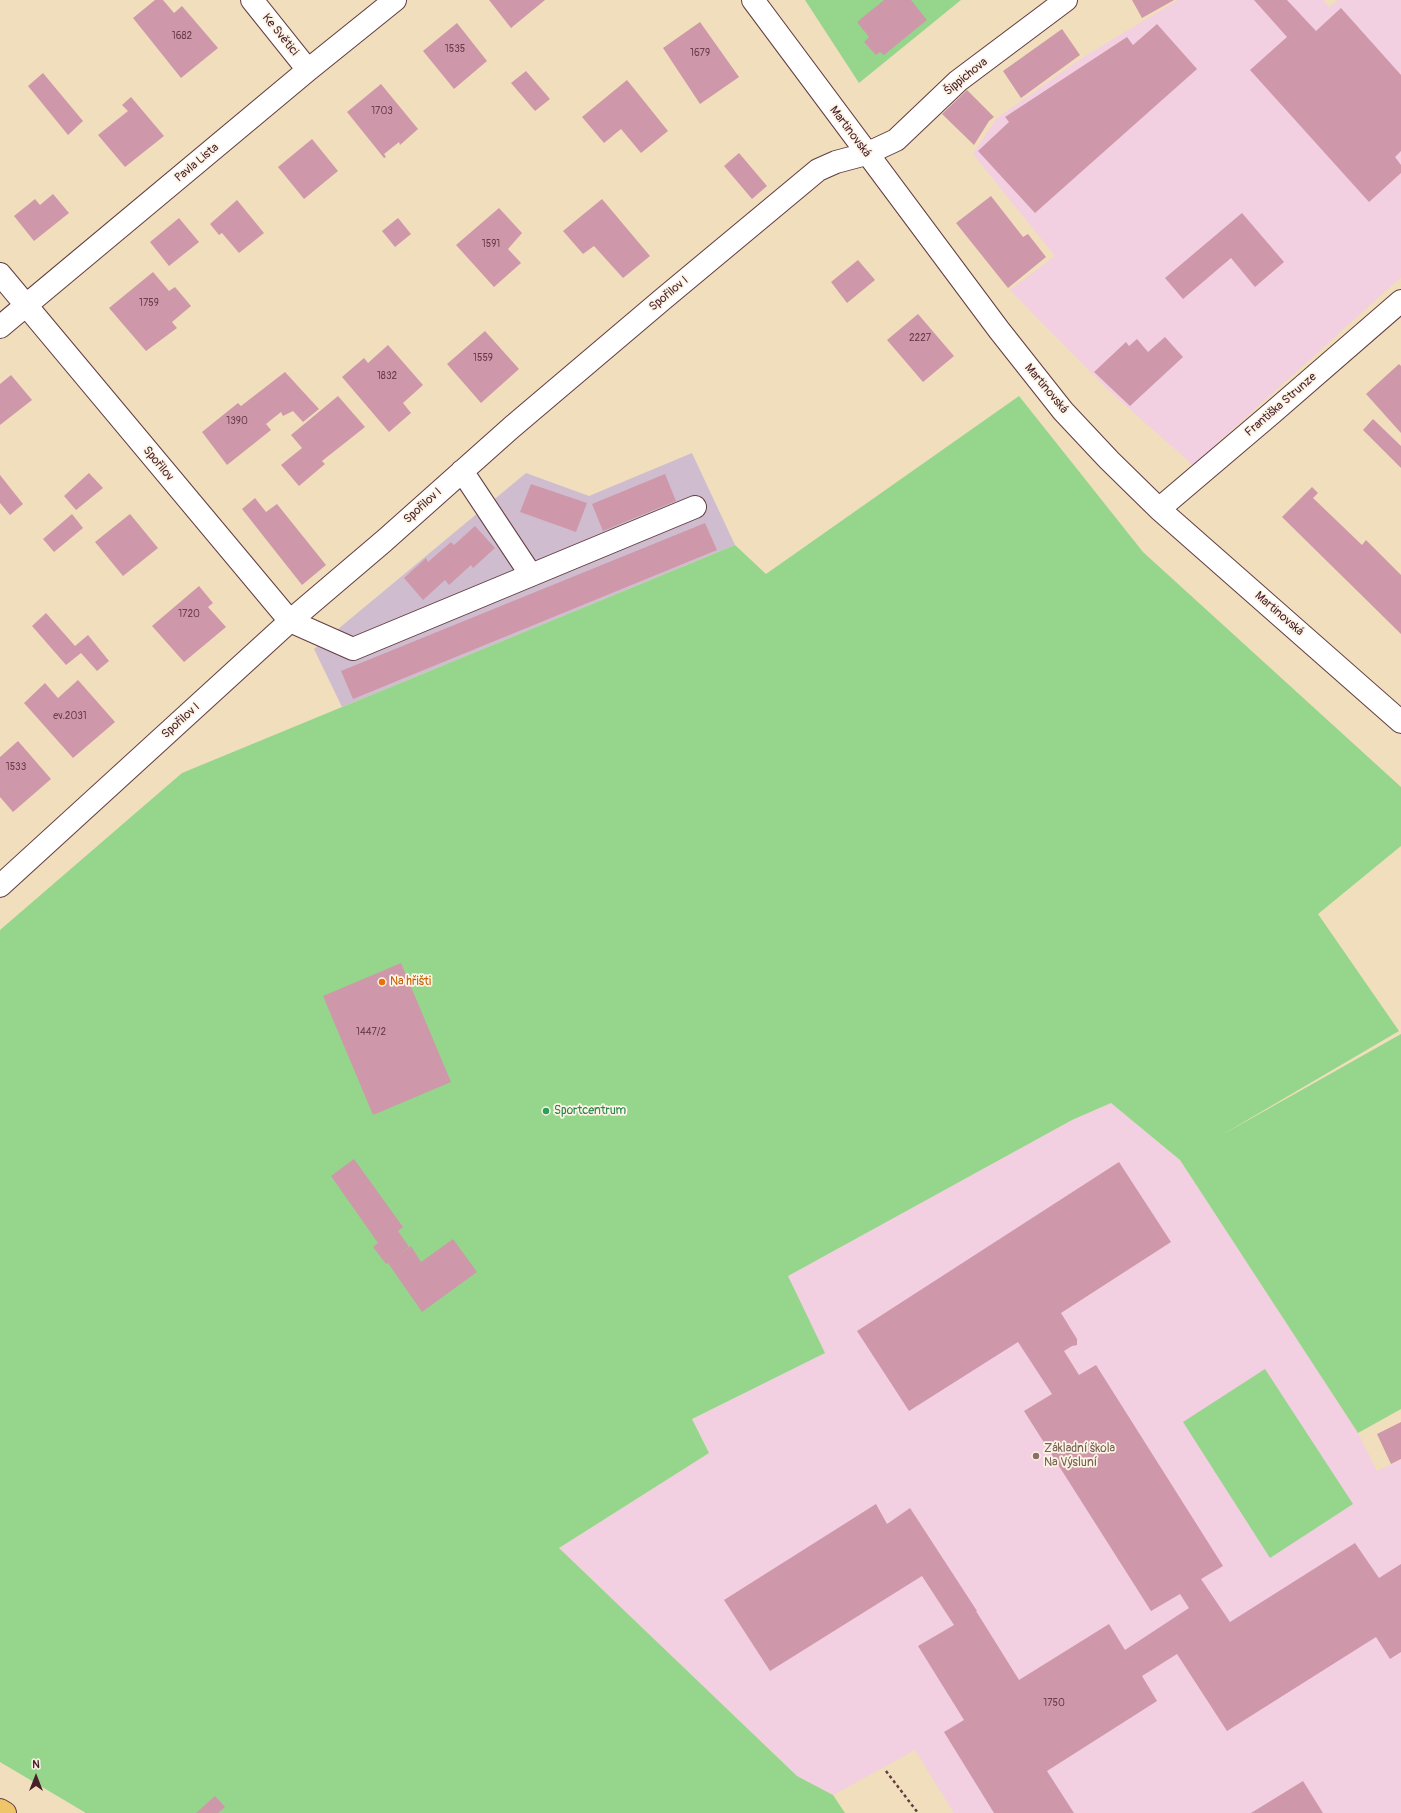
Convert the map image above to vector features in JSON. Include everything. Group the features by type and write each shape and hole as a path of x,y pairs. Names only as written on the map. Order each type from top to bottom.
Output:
{"main road":[{"path":"0,1810 6,1813"}],"street":[{"name":"Ke Světici","path":"252,0 308,70"},
{"name":"Pavla Lista","path":"0,328 308,70 395,0"},
{"name":"Martinovská","path":"753,0 866,154 902,198 1018,356 1063,411 1109,460 1159,509 1401,722"},
{"name":"Šippichova","path":"866,154 896,140 958,81 1066,0"},
{"name":"Spořilov I","path":"0,886 290,621 662,299 818,170 836,162 866,154"},
{"name":"Spořilov","path":"0,274 25,306 290,621"},
{"name":"Františka Strunze","path":"1159,509 1272,413 1401,300"},
{"path":"462,471 531,575"},
{"path":"290,621 353,649 695,508"}],"path":[{"path":"886,1771 918,1813"}],"shaded area":[{"path":"1178,0 1323,0 1329,7 1338,0 1401,0 1401,277 1193,465 1107,389 1010,290 1055,256 973,154 996,119 1082,58"},
{"path":"692,453 735,545 342,707 314,649 526,473 589,496"},
{"name":"Základní škola Na Výsluní","path":"1111,1103 1180,1160 1358,1433 1377,1471 1401,1460 1401,1813 954,1813 915,1750 833,1795 797,1776 559,1548 709,1453 692,1419 824,1353 787,1276 1072,1120"}],"green space":[{"path":"805,0 961,0 859,83"},
{"name":"Sportcentrum","path":"1019,396 1143,552 1401,787 1401,846 1318,914 1399,1031 1220,1136 1401,1034 1401,1409 1358,1433 1180,1160 1111,1103 1072,1120 788,1276 825,1353 692,1419 709,1453 559,1548 797,1776 833,1795 845,1813 86,1813 0,1762 0,930 182,773 735,545 766,574"},
{"path":"1265,1369 1353,1504 1270,1558 1183,1422"}],"building":[{"path":"155,0 163,0 174,13 182,6 218,48 181,78 133,18"},
{"path":"489,0 545,0 511,28"},
{"path":"884,0 911,0 927,20 884,55 880,52 876,55 864,42 869,37 857,22"},
{"path":"1132,0 1174,0 1142,18"},
{"path":"1254,0 1287,0 1316,31 1341,8 1401,75 1401,151 1395,157 1401,165 1401,173 1369,202 1250,70 1287,37"},
{"path":"700,22 739,77 700,104 663,48"},
{"path":"457,23 487,61 454,89 423,51"},
{"path":"1157,24 1197,69 1035,213 978,151 1009,122 1005,117 1127,37 1133,45"},
{"path":"1062,29 1080,55 1021,98 1003,71"},
{"path":"526,71 550,99 535,111 511,83"},
{"path":"43,73 83,121 68,135 28,86"},
{"path":"627,80 668,131 641,153 621,129 604,143 582,117"},
{"path":"381,84 418,129 400,145 399,142 384,154 386,157 384,158 347,112"},
{"path":"967,90 994,117 989,121 974,145 942,114"},
{"path":"131,97 164,136 125,167 98,135 128,111 122,105"},
{"path":"312,139 338,171 304,199 278,167"},
{"path":"739,153 767,186 752,199 724,166"},
{"path":"53,194 69,213 34,241 14,216 35,199 40,205"},
{"path":"991,196 1023,237 1028,234 1046,257 1008,288 956,223"},
{"path":"602,199 650,256 623,278 594,246 583,254 563,231"},
{"path":"237,200 264,233 239,253 222,233 219,235 210,224"},
{"path":"499,208 522,233 508,249 521,263 494,287 456,245"},
{"path":"1242,213 1284,262 1255,287 1231,258 1183,299 1165,278"},
{"path":"179,218 199,242 169,266 150,242"},
{"path":"398,218 411,234 395,247 382,231"},
{"path":"858,260 875,280 847,303 831,282"},
{"path":"153,272 169,291 175,287 191,306 172,322 177,328 146,351 109,308"},
{"path":"918,314 954,356 923,382 887,340"},
{"path":"485,331 519,369 481,403 447,364"},
{"path":"1165,337 1183,357 1130,406 1094,372 1126,342 1129,346 1137,339 1148,352"},
{"path":"388,345 423,385 403,403 411,413 389,432 342,377 364,358 368,363"},
{"path":"1399,364 1401,366 1401,433 1366,394"},
{"path":"285,372 319,409 303,422 293,411 283,416 281,412 266,424 271,430 227,465 202,432 238,403 241,406"},
{"path":"11,375 32,400 0,425 0,384"},
{"path":"338,396 365,427 322,461 325,464 299,486 281,465 302,448 291,435"},
{"path":"1373,419 1401,446 1401,468 1363,430"},
{"path":"89,473 103,488 76,510 64,496"},
{"path":"665,474 676,501 603,531 592,504"},
{"path":"0,475 23,504 10,515 0,503"},
{"path":"531,484 587,503 576,532 520,512"},
{"path":"1312,487 1318,493 1313,498 1362,545 1366,540 1401,575 1401,634 1282,517"},
{"path":"255,498 266,512 277,504 326,565 302,585 242,509"},
{"path":"72,514 83,528 54,552 43,539"},
{"path":"130,514 158,548 123,576 95,542"},
{"path":"705,523 717,550 353,699 341,671"},
{"path":"475,526 495,548 473,568 471,565 449,585 445,580 423,600 404,578 426,558 428,562 451,542 454,545"},
{"path":"199,586 213,603 208,607 226,627 184,662 152,626"},
{"path":"46,613 75,646 88,635 109,661 97,671 81,653 66,665 32,626"},
{"path":"78,680 115,722 73,758 24,703 45,683 58,698"},
{"path":"18,741 51,779 13,812 0,797 0,757"},
{"path":"401,963 451,1082 373,1115 323,996"},
{"path":"354,1159 403,1227 398,1231 409,1247 397,1256 411,1246 421,1262 453,1239 477,1272 422,1312 388,1263 386,1264 373,1247 378,1243 331,1176"},
{"path":"1119,1162 1171,1242 1061,1313 1077,1339 1077,1345 1064,1351 1079,1375 1096,1365 1223,1566 1201,1579 1230,1622 1355,1543 1379,1578 1401,1564 1401,1652 1390,1659 1376,1637 1227,1731 1177,1654 1142,1676 1157,1701 1047,1771 1074,1813 994,1813 944,1732 964,1720 918,1646 954,1625 922,1576 770,1671 724,1600 876,1504 887,1524 910,1508 977,1611 1019,1680 1109,1624 1125,1650 1189,1608 1180,1594 1151,1611 1024,1411 1052,1394 1018,1342 909,1411 857,1331"},
{"path":"1401,1422 1401,1459 1391,1464 1377,1434"},
{"path":"1303,1781 1323,1813 1251,1813"},
{"path":"215,1796 225,1807 218,1813 196,1813"}],"place":[{"name":"Na hřišti","path":"382,982"},
{"name":"Sportcentrum","path":"546,1111"},
{"name":"Základní škola Na Výsluní","path":"1036,1456"}]}
